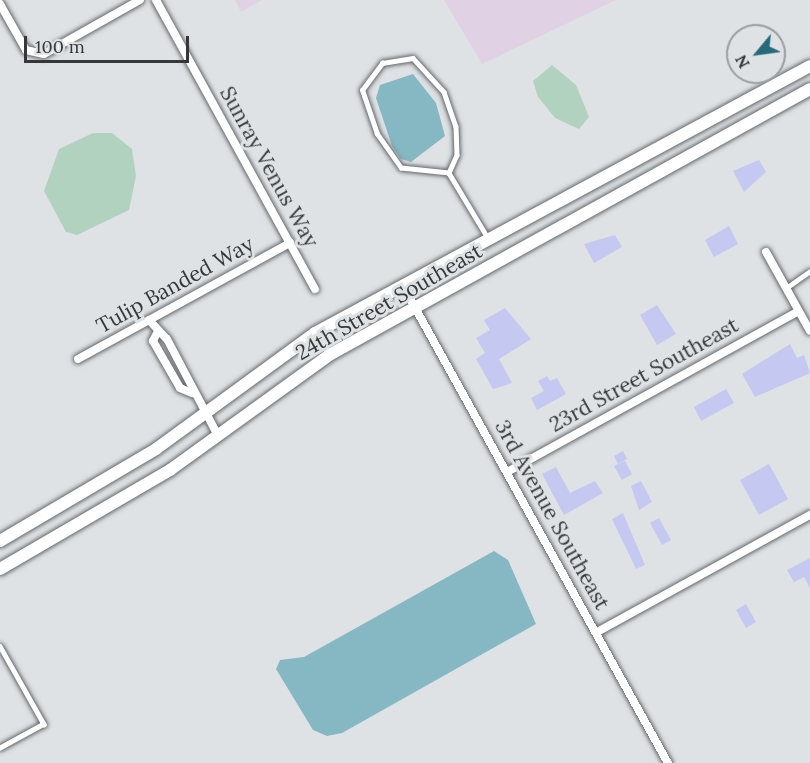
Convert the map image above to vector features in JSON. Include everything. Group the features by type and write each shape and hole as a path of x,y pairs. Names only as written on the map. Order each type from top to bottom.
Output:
{"street":[{"path":"0,4 26,50 44,54 140,0"},
{"name":"Sunray Venus Way","path":"156,0 315,289"},
{"name":"24th Street Southeast","path":"0,541 76,500 315,333 810,66"},
{"name":"24th Street Southeast","path":"0,569 89,520 331,354 810,89"},
{"name":"Tulip Banded Way","path":"78,359 290,243"},
{"path":"766,252 799,311 807,317 810,331"},
{"name":"3rd Avenue Southeast","path":"404,286 668,763"},
{"name":"23rd Street Southeast","path":"507,472 799,311"},
{"path":"149,320 157,333 167,339 192,393 217,434"},
{"path":"157,333 153,340 180,388 192,393"},
{"path":"597,633 810,515"}],"lane":[{"path":"413,58 444,92 456,126 457,155 449,173 401,168 389,156 362,90 382,63 413,58"},
{"path":"449,173 488,239"},
{"path":"786,288 810,271"},
{"path":"0,646 44,724 0,748"}],"shaded area":[{"path":"235,0 262,0 241,12"},
{"path":"444,0 616,0 482,64"}],"green space":[{"path":"552,65 576,85 589,117 579,129 555,118 538,97 533,81"},
{"path":"93,133 112,133 132,149 136,176 129,210 77,235 66,232 44,191 59,149"}],"water":[{"path":"413,74 436,103 445,136 411,162 401,159 392,146 376,98 380,85"},
{"path":"494,551 508,560 536,624 342,733 327,736 313,730 276,669 280,660 304,657"}],"building":[{"path":"759,160 766,172 744,192 733,171"},
{"path":"729,226 738,244 714,257 705,240"},
{"path":"615,235 622,247 594,263 584,244"},
{"path":"657,305 676,334 657,345 640,315"},
{"path":"505,308 531,339 499,359 512,383 493,389 476,359 485,353 476,338 490,330 484,320"},
{"path":"790,344 797,358 804,355 810,373 755,397 742,374"},
{"path":"547,376 550,381 557,378 566,394 537,410 531,398 544,391 538,381"},
{"path":"726,389 734,403 701,421 694,407"},
{"path":"623,451 627,459 618,464 614,456"},
{"path":"625,461 632,474 622,480 614,466"},
{"path":"769,464 788,499 759,515 740,480"},
{"path":"556,467 570,493 595,481 603,493 564,515 542,474"},
{"path":"641,481 652,502 639,510 631,486"},
{"path":"623,513 645,565 636,569 612,519"},
{"path":"659,518 671,540 662,545 650,523"},
{"path":"810,558 810,588 804,577 794,582 787,570"},
{"path":"746,604 756,622 746,628 736,610"}]}
